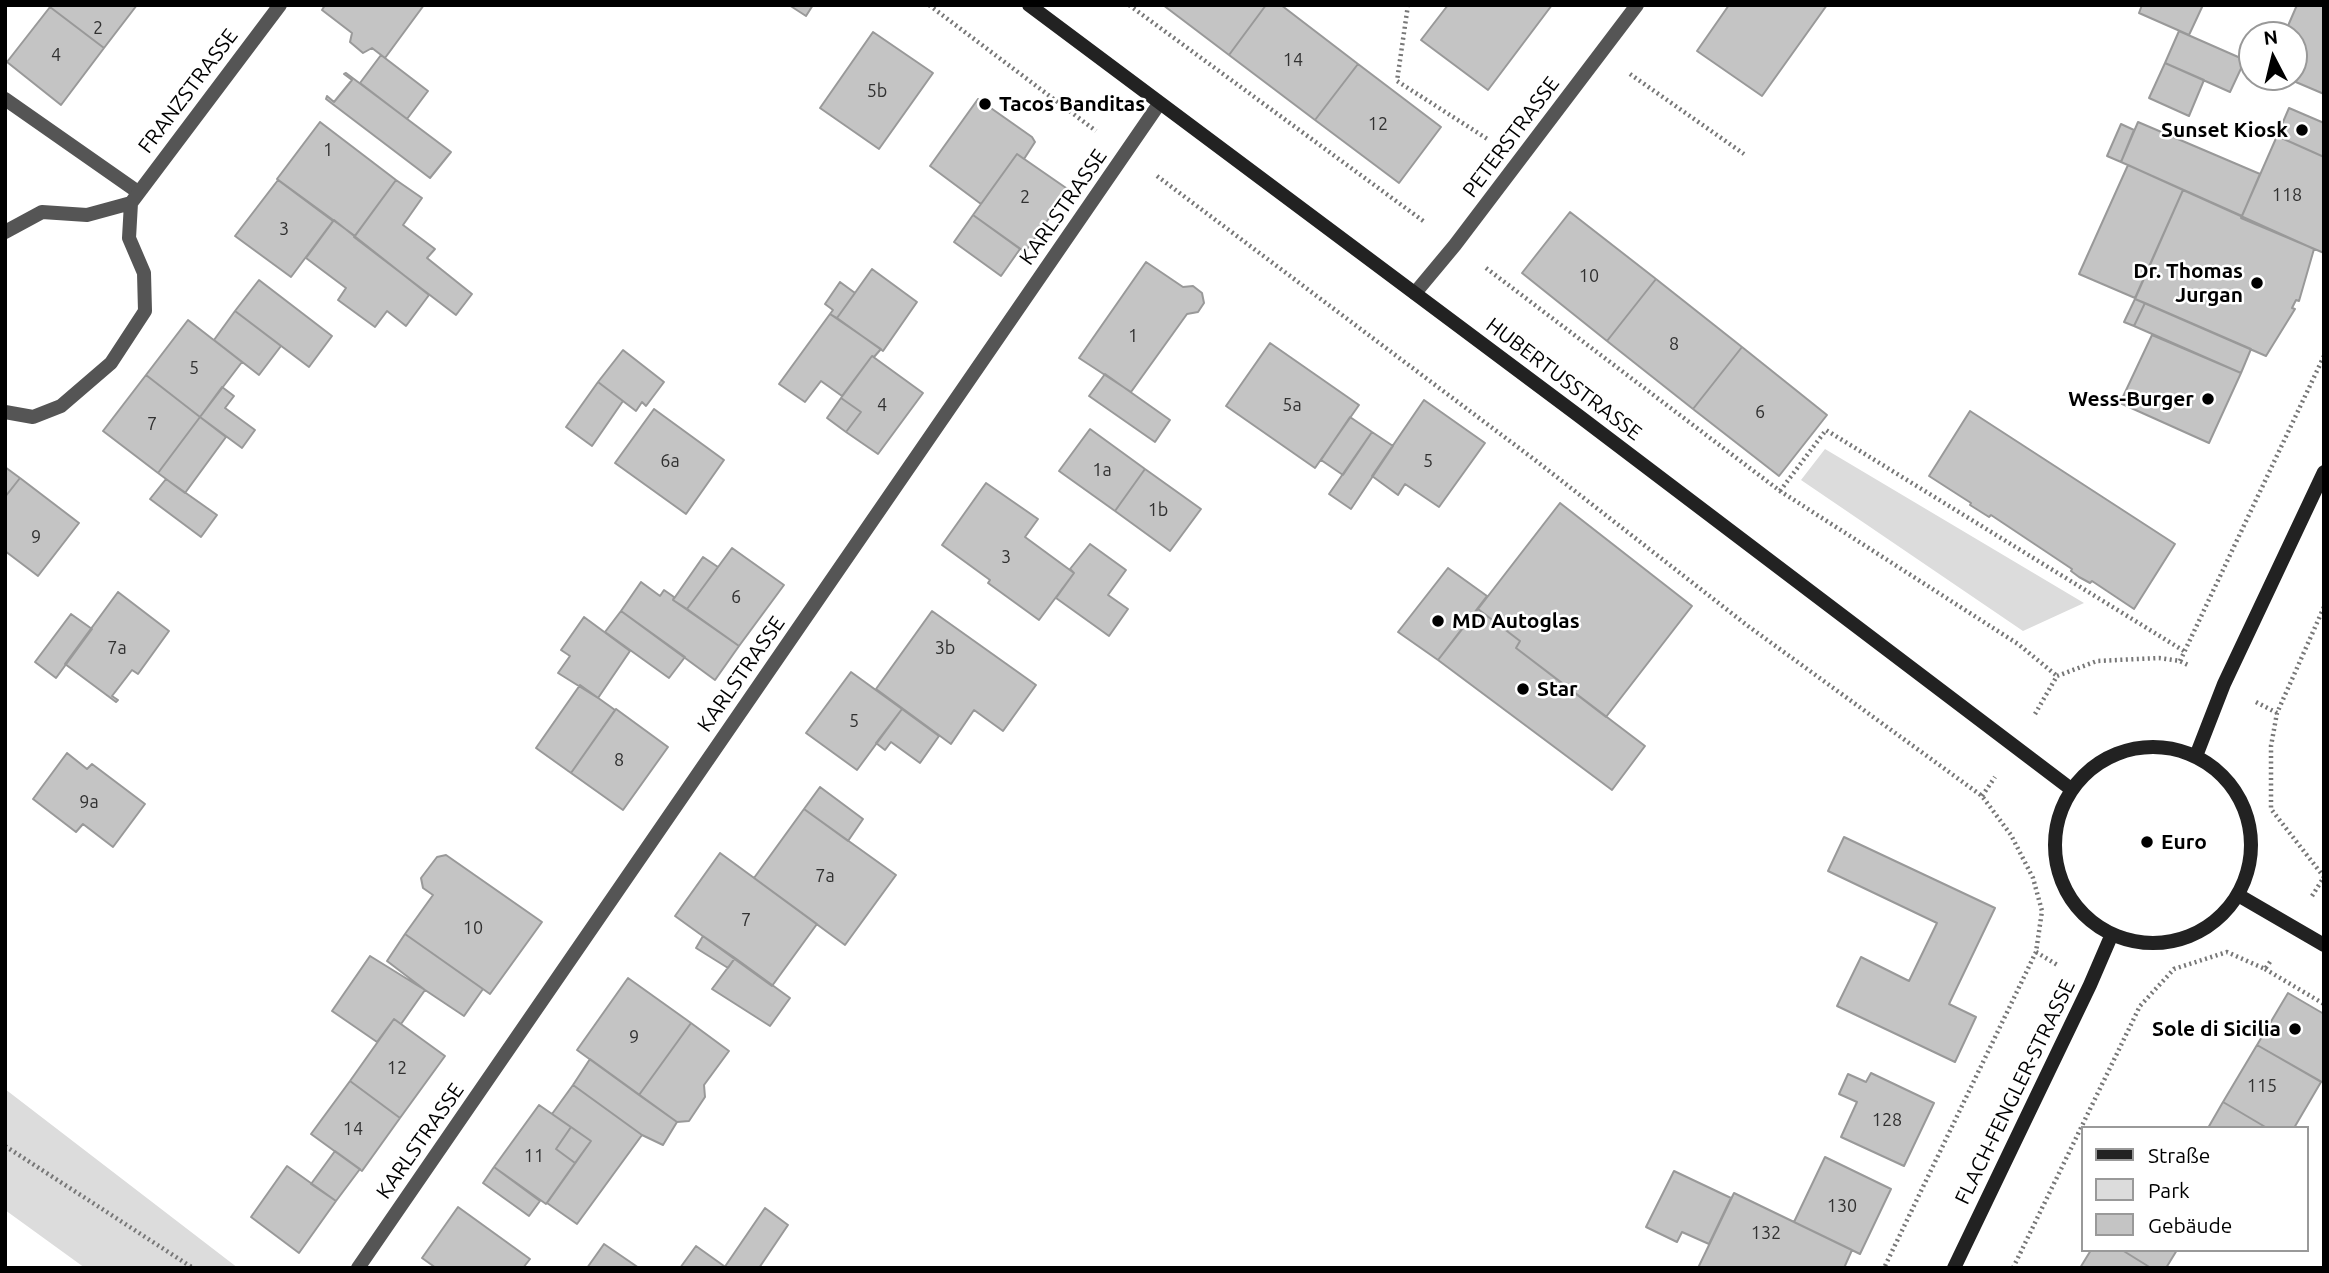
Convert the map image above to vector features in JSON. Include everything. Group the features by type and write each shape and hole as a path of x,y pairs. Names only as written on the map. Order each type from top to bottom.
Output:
{"street":[{"name":"FRANZSTRASSE","path":"134,197 280,5"},
{"name":"HUBERTUSSTRASSE","path":"1029,5 2071,789"},
{"name":"PETERSTRASSE","path":"1415,293 1455,245 1637,5"},
{"path":"5,99 134,197"},
{"name":"KARLSTRASSE","path":"358,1268 1159,104"},
{"path":"5,232 42,212 87,215 134,197"},
{"path":"5,412 33,416 61,406 111,363 145,311 144,273 129,238 134,197"},
{"path":"2196,756 2224,684 2324,472"},
{"path":"2162,747 2196,756 2222,775 2241,802 2250,833 2250,865 2238,895 2214,923 2182,939 2146,943 2112,934 2083,915 2064,887 2054,854 2057,820 2071,789 2096,765 2127,749 2162,747"},
{"path":"2238,895 2324,945"},
{"name":"FLACH-FENGLER-STRASSE","path":"1954,1268 2112,934"}],"path":[{"path":"929,5 1524,452 1748,626 1982,796 2011,835 2033,878 2042,911 2036,952 1884,1268"},
{"path":"1129,5 1455,245 1780,491 2018,644 2057,676 2097,661 2159,658 2180,661 2324,356"},
{"path":"1408,5 1398,80 1519,161"},
{"path":"1600,54 1744,154"},
{"path":"1780,491 1826,430 2184,651"},
{"path":"2265,969 2324,877 2271,809 2271,746 2277,713 2324,607"},
{"path":"2082,1126 2140,1006 2174,969 2227,952 2265,969 2324,1004"},
{"path":"2013,1268 2080,1130"},
{"path":"5,1146 192,1268"}],"green space":[{"path":"1825,449 2084,603 2023,631 1801,480"},
{"path":"5,1089 238,1268 85,1268 5,1210"}],"building":[{"path":"137,5 104,48 50,7"},
{"path":"325,5 424,5 385,58 372,48 363,53 350,42 352,33 322,10"},
{"path":"789,5 813,5 806,16"},
{"path":"1163,5 1266,5 1229,55"},
{"path":"1266,5 1281,5 1358,64 1315,120 1229,55"},
{"path":"1448,5 1552,5 1488,90 1421,40"},
{"path":"1729,5 1827,5 1762,96 1697,51"},
{"path":"2142,5 2203,5 2189,35 2139,13"},
{"path":"2297,5 2324,5 2324,94 2308,87 2308,21 2290,21"},
{"path":"50,7 104,48 61,105 7,62"},
{"path":"2179,31 2238,57 2238,75 2230,92 2165,63"},
{"path":"873,32 933,73 879,149 820,108"},
{"path":"381,55 428,91 407,119 360,83"},
{"path":"2165,63 2204,80 2189,116 2149,98"},
{"path":"1358,64 1441,127 1399,183 1315,120"},
{"path":"344,74 451,152 430,178 326,99 327,96 334,102 352,80"},
{"path":"978,99 1032,137 1035,142 1024,159 1017,154 981,204 930,166"},
{"name":"Sunset Kiosk","path":"2289,108 2324,123 2324,157 2277,136"},
{"path":"320,122 396,180 355,236 277,179"},
{"path":"2138,122 2260,174 2242,216 2121,162"},
{"path":"2121,124 2134,130 2121,162 2107,156"},
{"path":"2277,136 2324,157 2324,253 2241,218"},
{"path":"1017,154 1069,190 1025,252 973,215"},
{"path":"2128,165 2183,190 2135,298 2079,274"},
{"path":"278,180 333,221 291,277 235,236"},
{"path":"396,180 422,198 403,225 435,249 427,258 472,294 456,315 354,237"},
{"path":"2183,190 2314,249 2299,301 2296,300 2292,308 2295,309 2266,356 2135,299"},
{"path":"1570,212 1656,279 1607,341 1522,273"},
{"path":"973,215 1020,249 1001,276 954,242"},
{"path":"334,220 429,295 406,326 387,311 375,327 338,300 346,288 306,258"},
{"path":"1146,262 1183,287 1193,286 1202,293 1204,303 1198,312 1187,314 1131,392 1079,358"},
{"path":"872,269 917,302 883,351 837,318"},
{"path":"1656,279 1742,347 1693,409 1607,341"},
{"path":"259,280 332,336 309,367 235,311"},
{"path":"840,282 855,293 837,318 830,314 833,310 825,304"},
{"path":"2135,299 2145,303 2134,326 2124,322"},
{"path":"2145,303 2251,349 2241,373 2134,326"},
{"path":"235,311 281,346 259,375 214,340"},
{"path":"830,314 881,349 872,356 842,396 821,381 805,402 779,384"},
{"path":"188,320 242,362 200,417 146,375"},
{"path":"2152,335 2241,373 2209,443 2120,403"},
{"path":"1270,343 1359,405 1315,468 1226,406"},
{"path":"1742,347 1827,415 1779,476 1693,409"},
{"path":"623,350 664,382 646,406 642,402 636,411 598,382"},
{"path":"872,356 923,393 878,454 846,432 861,412 841,398"},
{"path":"1105,374 1170,420 1155,442 1089,396"},
{"path":"146,375 200,417 158,473 103,431"},
{"path":"598,382 623,401 592,446 566,427"},
{"path":"222,387 234,396 225,408 255,430 242,448 200,417"},
{"path":"841,398 861,412 846,432 827,418"},
{"path":"1424,400 1485,443 1439,507 1405,484 1398,495 1372,476"},
{"path":"654,409 724,460 686,514 615,463"},
{"path":"1970,411 2175,544 2134,609 2092,581 2090,583 2079,577 2072,569 1929,476"},
{"path":"200,417 226,437 185,493 158,473"},
{"path":"1350,417 1372,432 1343,475 1321,460"},
{"path":"1090,429 1145,469 1115,511 1059,471"},
{"path":"1372,432 1393,446 1351,509 1329,494"},
{"path":"5,467 20,478 5,497"},
{"path":"1145,469 1201,509 1170,551 1115,511"},
{"path":"20,478 79,523 38,576 5,551 5,497"},
{"path":"166,479 217,515 201,537 150,499"},
{"path":"986,483 1038,519 1025,537 1074,573 1039,620 942,545"},
{"path":"1560,503 1692,606 1606,717 1516,648 1520,641 1478,609"},
{"path":"1090,544 1126,570 1108,595 1128,609 1109,636 1056,598 1074,573 1070,569"},
{"path":"732,548 784,585 739,646 687,609"},
{"path":"703,557 718,567 687,609 673,600"},
{"name":"MD Autoglas","path":"1448,568 1487,596 1438,660 1398,632"},
{"path":"641,582 660,596 664,590 674,597 673,600 739,646 715,680 621,611"},
{"path":"118,592 169,631 138,674 132,670 112,696 118,700 116,702 65,664"},
{"name":"Star","path":"1478,609 1520,641 1516,648 1645,746 1612,790 1438,660"},
{"path":"621,611 685,657 669,678 605,632"},
{"path":"932,611 1036,685 1003,731 974,710 951,744 876,689"},
{"path":"71,614 92,629 56,678 35,662"},
{"path":"584,617 630,651 598,698 558,673 570,656 561,650"},
{"path":"851,672 902,709 857,770 806,733"},
{"path":"580,685 615,710 571,773 536,748"},
{"path":"616,709 668,747 623,810 571,773"},
{"path":"902,709 939,736 920,763 891,742 885,750 876,743"},
{"path":"67,753 87,769 92,764 145,804 113,847 83,824 76,832 33,799"},
{"path":"820,787 863,819 848,841 804,809"},
{"path":"804,809 896,875 845,945 754,878"},
{"path":"1844,837 1995,908 1949,1004 1976,1017 1955,1062 1837,1006 1861,957 1909,981 1937,923 1828,871"},
{"path":"720,853 817,924 772,986 675,916"},
{"path":"446,855 542,922 490,994 405,934 433,895 423,888 421,878 437,857"},
{"path":"405,934 483,989 464,1016 387,961"},
{"path":"703,936 735,958 728,968 696,948"},
{"path":"370,956 425,990 401,1024 394,1019 377,1042 332,1011"},
{"path":"735,958 790,998 770,1026 712,989"},
{"path":"628,978 691,1023 639,1095 577,1050"},
{"name":"Sole di Sicilia","path":"2288,993 2324,1014 2324,1083 2257,1045"},
{"path":"394,1019 445,1056 400,1118 350,1081"},
{"path":"691,1023 729,1051 704,1085 705,1097 689,1121 677,1122 639,1095"},
{"path":"2257,1045 2321,1082 2295,1126 2264,1126 2223,1102"},
{"path":"590,1059 677,1122 663,1145 642,1135 573,1085"},
{"path":"1871,1073 1934,1103 1904,1166 1841,1137 1857,1102 1839,1094 1848,1074 1866,1082"},
{"path":"350,1081 400,1118 362,1171 311,1134"},
{"path":"573,1085 642,1135 577,1224 547,1203 591,1141 552,1114"},
{"path":"2223,1102 2264,1126 2209,1126"},
{"path":"539,1105 571,1127 556,1149 575,1163 546,1204 494,1167"},
{"path":"571,1127 591,1141 575,1163 556,1149"},
{"path":"335,1151 360,1169 336,1201 311,1184"},
{"path":"1825,1157 1891,1189 1860,1254 1794,1222"},
{"path":"287,1166 336,1201 299,1253 251,1217"},
{"path":"494,1167 540,1201 529,1216 483,1183"},
{"path":"1674,1171 1731,1198 1709,1244 1682,1232 1677,1242 1646,1227"},
{"path":"1734,1193 1852,1250 1844,1268 1698,1268"},
{"path":"458,1207 530,1259 523,1268 436,1268 422,1258"},
{"path":"765,1208 788,1225 759,1268 724,1268"},
{"path":"604,1244 639,1268 587,1268"},
{"path":"696,1246 724,1266 723,1268 680,1268"},
{"path":"2090,1252 2125,1252 2151,1268 2080,1268"},
{"path":"2125,1252 2176,1252 2166,1268 2151,1268"}],"place":[{"name":"Tacos Banditas","path":"985,104"},
{"name":"Sunset Kiosk","path":"2302,130"},
{"name":"Dr. Thomas Jurgan","path":"2257,283"},
{"name":"Wess-Burger","path":"2208,399"},
{"name":"MD Autoglas","path":"1438,621"},
{"name":"Star","path":"1523,689"},
{"name":"Euro","path":"2147,842"},
{"name":"Sole di Sicilia","path":"2295,1029"}]}
